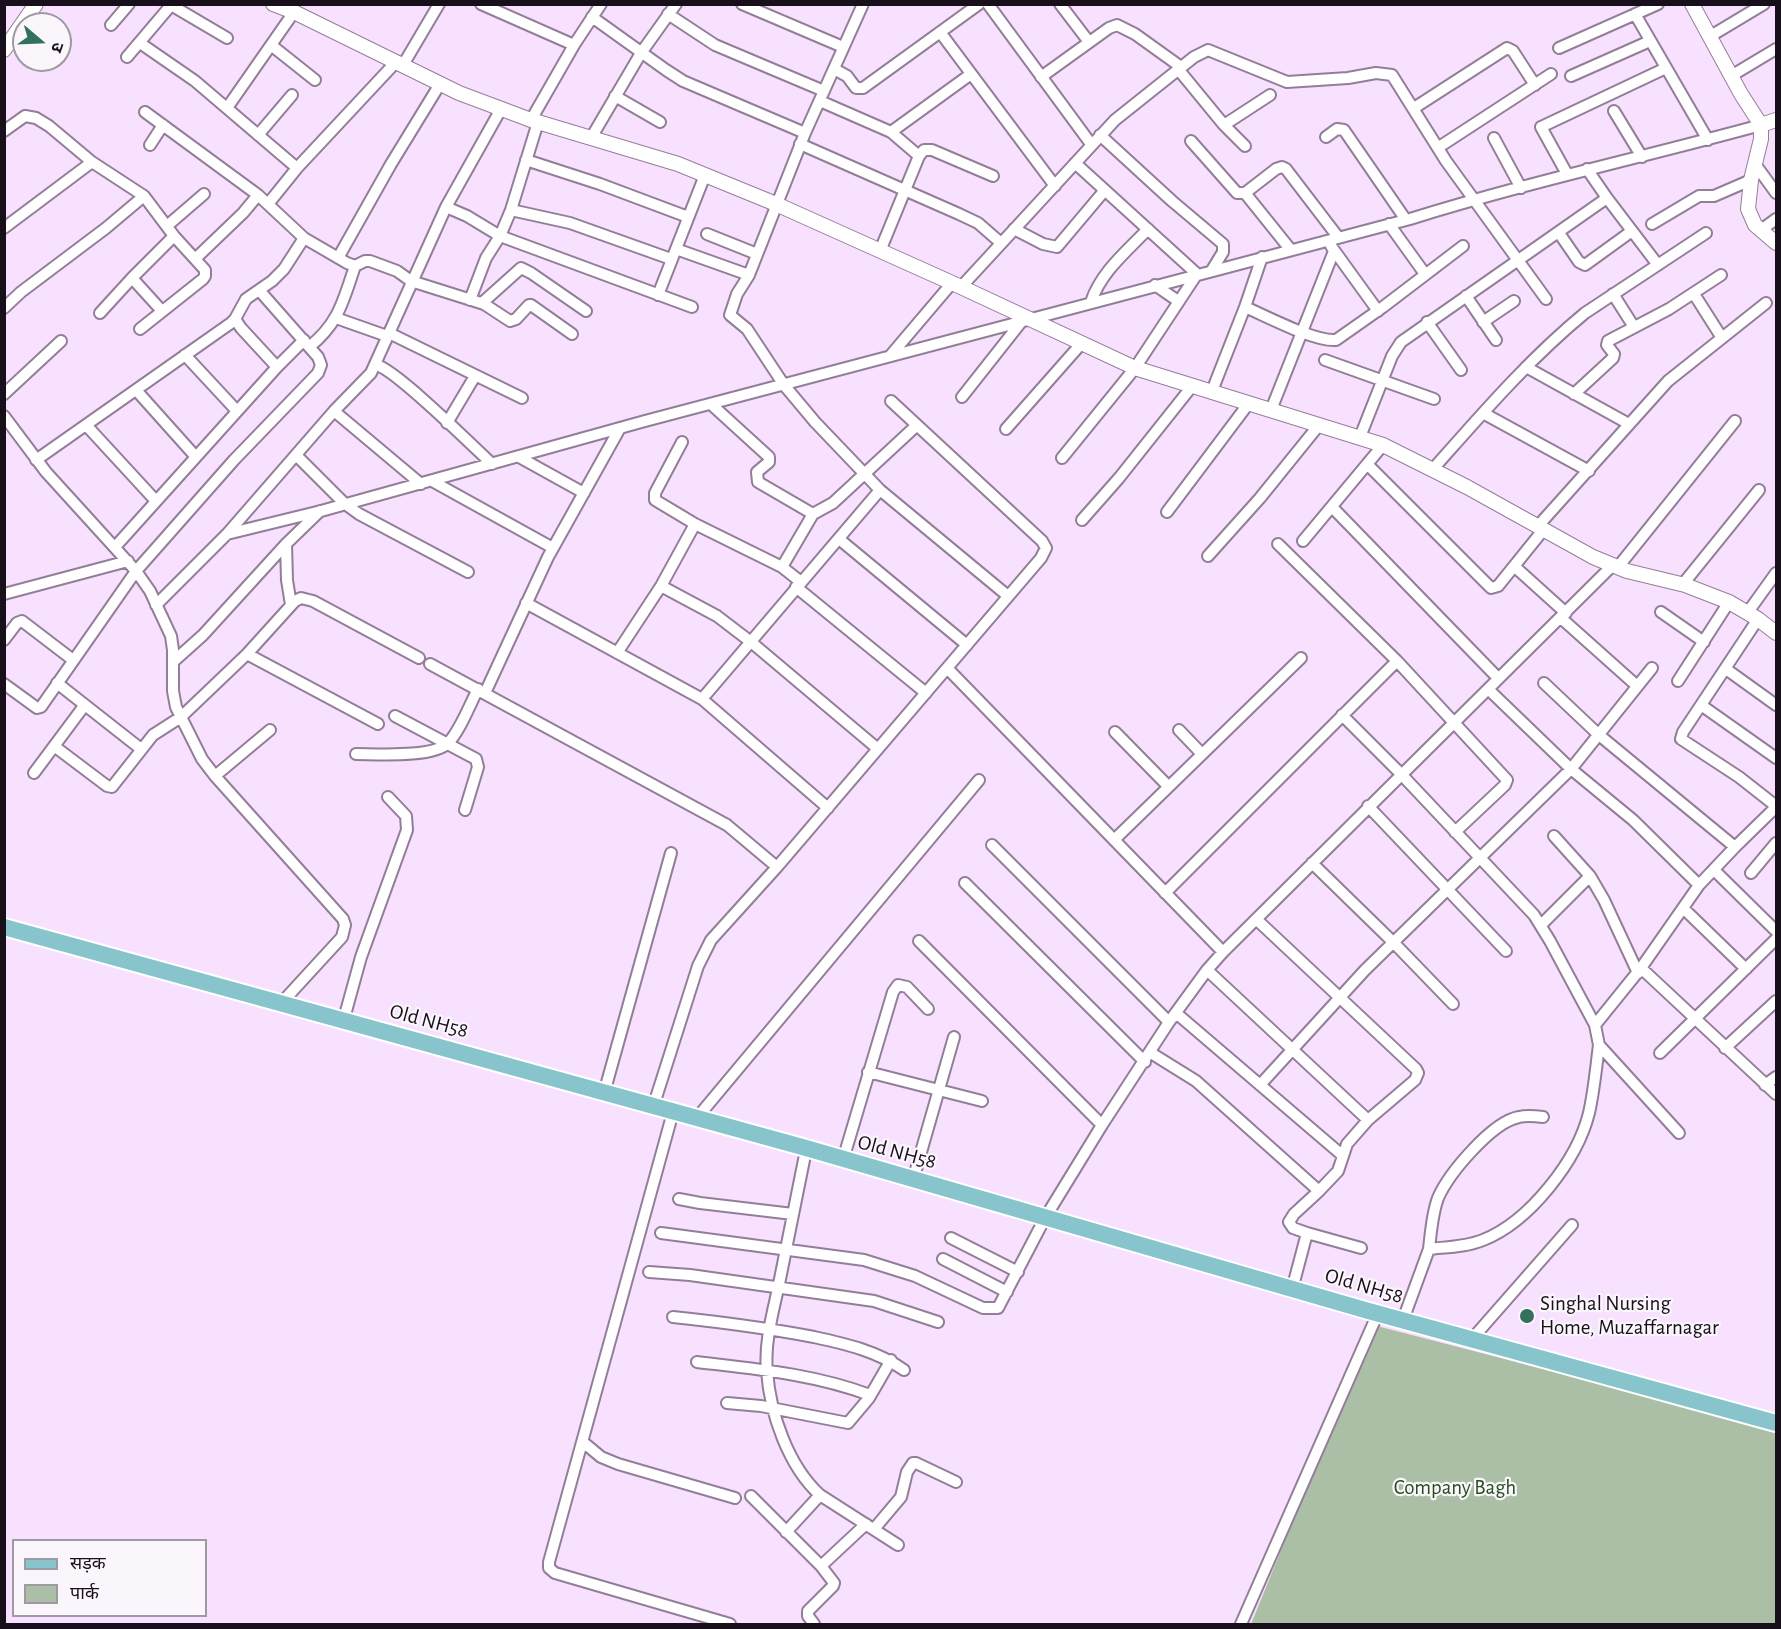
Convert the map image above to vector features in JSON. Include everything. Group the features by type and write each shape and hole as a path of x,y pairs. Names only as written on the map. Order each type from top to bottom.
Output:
{"main road":[{"name":"Old NH58","path":"4,919 673,1112 915,1173 1047,1215"},
{"name":"Old NH58","path":"4,927 345,1015 606,1086 1404,1317 1776,1414"},
{"name":"Old NH58","path":"1300,1286 1378,1313 1404,1317"},
{"name":"Old NH58","path":"1474,1336 1776,1423"}],"street":[{"path":"4,50 36,4"},
{"path":"111,25 129,4"},
{"path":"273,4 294,12 440,84 501,110 630,148 776,204 1135,368 1383,445 1433,469 1593,556 1649,578 1683,584 1729,602 1776,633"},
{"path":"268,204 297,168 400,64 439,4"},
{"path":"481,4 574,45"},
{"path":"476,302 486,258 500,236 511,210 526,160 534,121 574,45 600,4"},
{"path":"591,138 641,53 676,4"},
{"path":"742,4 843,47"},
{"path":"863,4 800,144 749,275 737,294 730,315 747,329 784,385 815,422 880,490 1008,596"},
{"path":"834,69 847,76 856,88 861,89 979,4"},
{"path":"988,4 1091,144"},
{"path":"1060,4 1089,42"},
{"path":"1559,48 1658,4"},
{"path":"1692,4 1761,125 1761,139 1751,180 1748,209 1750,217 1776,243"},
{"path":"1709,37 1764,4"},
{"path":"127,57 171,5 226,38"},
{"path":"227,108 294,12"},
{"path":"668,14 716,45 891,132 919,156"},
{"path":"1635,15 1708,140"},
{"path":"592,17 666,70 699,88 805,133"},
{"path":"1041,77 1109,28 1117,25 1135,34 1180,68 1224,125 1245,146"},
{"path":"939,32 1055,186"},
{"path":"1571,76 1650,41"},
{"path":"140,43 195,81 297,168"},
{"path":"271,45 315,80"},
{"path":"1414,108 1507,48 1513,51 1535,85"},
{"path":"1731,76 1776,49"},
{"path":"890,357 957,285 1014,230 1115,120 1194,57 1208,50 1287,82 1348,78 1366,74 1389,73 1392,75 1446,160 1546,299"},
{"path":"1567,174 1541,127 1666,68"},
{"path":"891,132 971,74"},
{"path":"1439,147 1551,74"},
{"path":"338,258 391,164 440,84"},
{"path":"258,135 292,95"},
{"path":"1224,125 1270,95"},
{"path":"615,96 660,122"},
{"path":"156,605 227,534 334,411 371,373 446,207 501,110"},
{"path":"1614,111 1642,157"},
{"path":"145,112 258,195 304,238 355,266"},
{"path":"4,131 25,116 36,118 55,130 92,162 144,196 174,236 205,270 206,276 140,329"},
{"path":"227,534 321,511 620,428 1406,220 1567,174 1708,140 1776,120"},
{"path":"150,145 163,125"},
{"path":"1326,137 1337,129 1346,132 1406,220"},
{"path":"1100,135 1223,244 1223,252 1212,270"},
{"path":"1494,138 1521,188"},
{"path":"1191,141 1237,193 1245,193 1276,168 1286,169 1332,239 1334,250 1378,311"},
{"path":"800,144 978,223 1001,243"},
{"path":"880,251 904,190 924,150 932,150 993,176"},
{"path":"526,160 600,184 688,217"},
{"path":"4,228 92,162"},
{"path":"1075,163 1197,274"},
{"path":"1755,164 1776,193"},
{"path":"1587,169 1658,265"},
{"path":"658,295 705,176"},
{"path":"1652,224 1700,196 1714,196 1751,180"},
{"path":"1014,230 1057,248 1105,190"},
{"path":"1245,193 1290,249"},
{"path":"168,225 204,194"},
{"path":"195,259 243,213 258,195"},
{"path":"4,308 21,292 106,228 144,196"},
{"path":"1360,437 1396,348 1407,337 1607,198"},
{"path":"446,207 467,216 500,236 692,307"},
{"path":"511,210 570,223 749,275"},
{"path":"1761,230 1776,219"},
{"path":"1389,224 1425,274"},
{"path":"1091,302 1096,287 1104,276 1148,229"},
{"path":"1558,233 1579,262 1585,265 1632,231"},
{"path":"1433,469 1526,367 1566,328 1584,313 1706,232"},
{"path":"706,234 757,255"},
{"path":"99,313 174,236"},
{"path":"36,460 235,319 246,299 284,269 304,238"},
{"path":"1245,307 1301,331 1336,340 1463,246"},
{"path":"1271,410 1334,250"},
{"path":"1212,391 1262,257"},
{"path":"115,547 277,367 306,344 324,334 336,318 355,266 370,261 397,271 411,281 476,302 510,321 516,319 531,305 572,334"},
{"path":"476,302 521,268 586,311"},
{"path":"1062,458 1135,368 1197,274"},
{"path":"1574,394 1613,358 1614,354 1607,345 1608,341 1669,309 1721,275"},
{"path":"132,278 162,311"},
{"path":"1155,285 1178,301"},
{"path":"4,684 39,708 42,706 136,571 234,460 318,373 320,361 259,290"},
{"path":"1613,294 1634,327"},
{"path":"1694,294 1722,338"},
{"path":"1466,296 1496,340"},
{"path":"1483,322 1514,301"},
{"path":"1367,464 1488,586 1495,588 1514,566 1541,527 1668,381 1766,303"},
{"path":"336,318 388,334 522,398"},
{"path":"235,319 277,367"},
{"path":"962,397 1026,320"},
{"path":"1427,322 1461,370"},
{"path":"4,394 61,341"},
{"path":"1005,429 1081,344"},
{"path":"185,355 237,411"},
{"path":"1325,360 1434,399"},
{"path":"376,365 384,368 492,464"},
{"path":"1526,367 1629,424"},
{"path":"447,423 475,376"},
{"path":"1082,520 1119,478 1193,385"},
{"path":"136,390 196,457"},
{"path":"655,1101 704,952 711,940 948,669 1041,558 1046,548 1045,544 891,402"},
{"path":"1167,512 1249,403"},
{"path":"712,405 770,459 756,475 758,482 813,514"},
{"path":"334,411 427,482 553,548"},
{"path":"1483,413 1589,471"},
{"path":"4,416 36,460 128,561 150,591 171,636 174,661 173,700 202,759 345,925 342,937 285,1001"},
{"path":"661,1233 864,1260 915,1276 988,1309 998,1308 1047,1215 1102,1125 1207,970 1222,952 1368,806 1615,566 1735,421"},
{"path":"86,425 156,501"},
{"path":"1208,556 1260,498 1319,425"},
{"path":"782,567 813,514 833,503 916,426"},
{"path":"356,754 429,751 437,750 447,744 481,691 553,548 620,428"},
{"path":"682,442 654,497 657,503 782,567 798,584 926,693"},
{"path":"1303,541 1383,445"},
{"path":"296,455 344,503 372,521 468,572"},
{"path":"519,457 584,493"},
{"path":"702,699 880,490"},
{"path":"1683,584 1760,490"},
{"path":"1332,507 1498,678"},
{"path":"174,661 203,634 286,544 321,511"},
{"path":"617,653 661,586 696,524"},
{"path":"839,539 967,645"},
{"path":"286,544 287,580 291,605"},
{"path":"1278,544 1396,661 1507,780 1455,832"},
{"path":"4,594 128,561"},
{"path":"1514,566 1636,686"},
{"path":"1595,1025 1640,971 1699,885 1735,847 1775,811 1739,777 1681,739 1683,732 1726,669 1776,573"},
{"path":"661,586 717,616 752,642 878,749"},
{"path":"54,746 110,788 153,735 181,717 247,654 291,605 301,598 313,601 418,658"},
{"path":"1678,681 1729,602"},
{"path":"526,603 702,699 828,808"},
{"path":"1661,612 1704,642"},
{"path":"4,640 17,623 22,621 73,660"},
{"path":"247,654 378,724"},
{"path":"1114,840 1301,658"},
{"path":"1165,893 1396,661"},
{"path":"430,664 727,825 777,867"},
{"path":"1260,1085 1340,997 1571,769 1652,668"},
{"path":"948,669 1222,952"},
{"path":"1726,669 1776,705"},
{"path":"57,683 141,749"},
{"path":"1545,683 1599,735 1735,847"},
{"path":"1488,688 1571,769 1620,807 1699,885"},
{"path":"1701,705 1776,758"},
{"path":"34,773 84,706"},
{"path":"395,716 472,757 478,763 465,810"},
{"path":"1342,716 1401,774 1527,907 1541,925 1595,1025 1599,1045 1589,1114 1580,1138 1566,1164 1542,1195 1521,1216 1501,1231 1482,1241 1429,1249"},
{"path":"215,776 270,730"},
{"path":"1179,730 1202,754"},
{"path":"1115,732 1168,786"},
{"path":"701,1113 979,780"},
{"path":"345,1015 361,957 407,830 406,816 388,797"},
{"path":"1368,806 1506,951"},
{"path":"1554,836 1590,876 1640,971 1695,1018 1776,1094"},
{"path":"1751,873 1776,843"},
{"path":"992,845 1173,1018 1260,1085 1342,1155"},
{"path":"606,1086 671,853"},
{"path":"1312,863 1453,1004"},
{"path":"1714,870 1776,931"},
{"path":"1541,925 1590,876"},
{"path":"965,883 1148,1057 1196,1081 1319,1191"},
{"path":"1683,908 1746,969"},
{"path":"1256,919 1414,1066 1418,1073 1415,1080 1368,1120 1347,1144 1338,1171 1294,1214 1289,1222 1293,1228 1361,1248"},
{"path":"1660,1053 1776,939"},
{"path":"919,941 1102,1125"},
{"path":"1207,970 1368,1120"},
{"path":"844,1154 895,988 898,985 907,987 928,1009"},
{"path":"1725,1048 1776,1001"},
{"path":"915,1173 954,1037"},
{"path":"1599,1045 1678,1133"},
{"path":"868,1072 982,1101"},
{"path":"1765,1085 1776,1077"},
{"path":"673,1112 549,1563 552,1572 730,1624"},
{"path":"1404,1317 1429,1249 1433,1213 1443,1188 1452,1174 1491,1132 1505,1123 1518,1117 1543,1117"},
{"path":"807,1145 770,1328 766,1370 774,1408 789,1454 812,1487 820,1495 898,1545"},
{"path":"679,1198 700,1203 793,1214"},
{"path":"1474,1336 1572,1225"},
{"path":"1300,1286 1307,1233"},
{"path":"951,1238 1018,1272"},
{"path":"943,1259 1008,1292"},
{"path":"649,1272 690,1275 874,1301 938,1322"},
{"path":"1241,1624 1378,1313"},
{"path":"673,1317 770,1328 846,1344 891,1360 904,1370"},
{"path":"727,1403 774,1408 848,1423 870,1395 891,1360"},
{"path":"697,1362 766,1370 822,1380 870,1395"},
{"path":"583,1443 601,1457 618,1464 735,1498"},
{"path":"820,1566 870,1527 901,1497 908,1472 913,1464 916,1463 956,1482"},
{"path":"786,1532 820,1495"},
{"path":"751,1496 831,1579 833,1586 808,1611 808,1616 814,1624"}],"green space":[{"name":"Company Bagh","path":"1373,1325 1776,1429 1776,1624 1251,1624"}],"place":[{"name":"Singhal Nursing Home, Muzaffarnagar","path":"1527,1316"}]}
